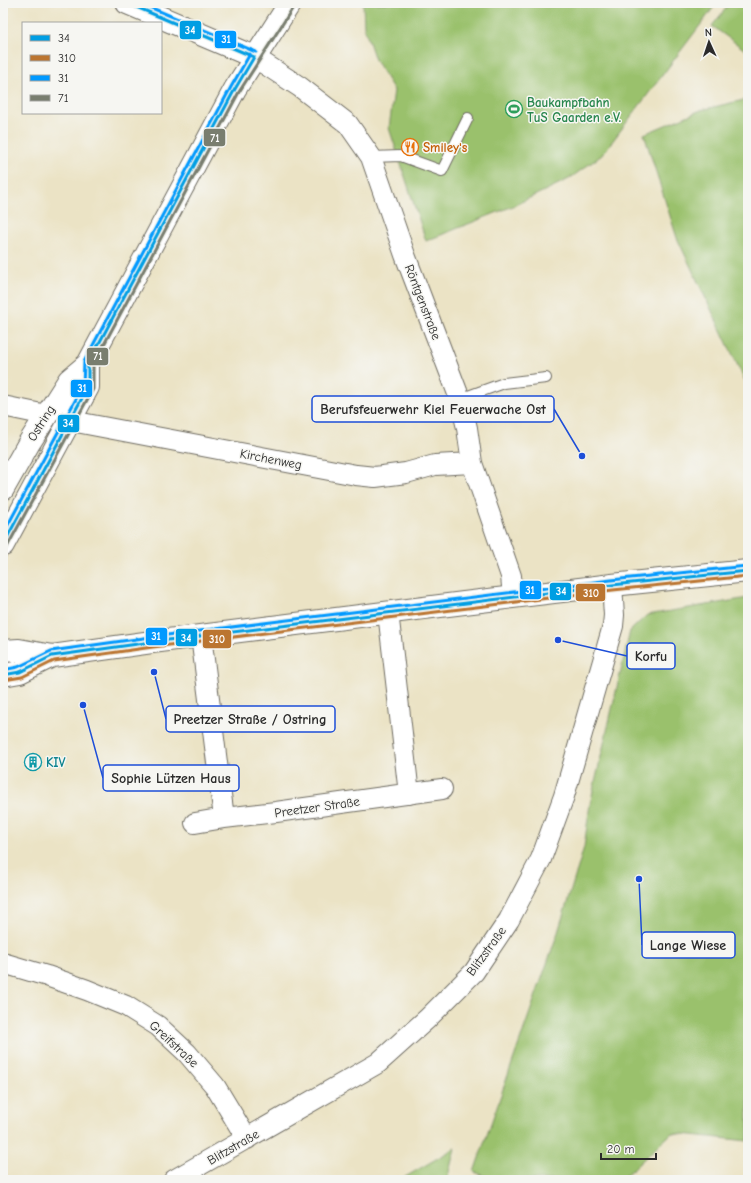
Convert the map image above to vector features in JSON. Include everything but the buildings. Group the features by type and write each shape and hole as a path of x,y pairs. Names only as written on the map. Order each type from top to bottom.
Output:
{"street":[{"path":"127,3 254,57"},
{"name":"Ostring","path":"3,489 29,443 69,380 88,364 235,89 254,57 290,3"},
{"name":"Röntgenstraße","path":"254,57 300,87 348,124 371,157 405,255 460,399 467,428 472,463 511,576 513,597"},
{"name":"Ostring","path":"3,545 88,387 88,364"},
{"path":"3,406 46,416"},
{"name":"Kirchenweg","path":"71,421 356,475 374,477 406,473 435,465 472,463"},
{"path":"3,651 19,650 52,656 388,612 612,585 748,571"},
{"name":"Blitzstraße","path":"174,1180 378,1064 474,972 509,920 541,859 564,796 613,626 614,615 612,585"},
{"path":"388,612 409,794"},
{"path":"201,636 224,818"},
{"path":"3,675 20,672 52,656"},
{"name":"Preetzer Straße","path":"195,822 442,789"},
{"name":"Greifstraße","path":"3,963 87,990 126,1006 158,1026 187,1053 215,1086 246,1139"}],"lane":[{"path":"371,157 401,156 442,171 468,118"},
{"path":"460,399 504,383 546,378"}],"green space":[{"name":"Baukampfbahn TuS Gaarden e.V.","path":"363,3 717,3 602,155 569,179 513,206 426,241 389,128 394,90 375,60 364,27"},
{"path":"730,3 748,3 748,52 712,26"},
{"path":"748,99 748,387 677,238 644,134 701,110"},
{"path":"748,598 748,1141 672,1133 621,1180 497,1180 474,1172 558,932 584,847 590,804 630,631 647,615"},
{"path":"455,1148 447,1180 400,1180"}],"transit line":[{"name":"34","path":"127,3 254,57"},
{"name":"31","path":"140,3 256,52"},
{"name":"71","path":"7,547 93,389 93,365 239,92 294,6"},
{"name":"31","path":"3,534 83,386 84,362 250,54"},
{"name":"34","path":"3,545 88,387 88,364 235,89 254,57"},
{"name":"31","path":"3,670 18,667 51,651 151,637 611,580 747,566"},
{"name":"34","path":"3,675 20,672 52,656 152,642 612,585 748,571"},
{"name":"310","path":"4,680 22,677 54,661 153,647 613,590 748,576"}],"place":[{"name":"Baukampfbahn TuS Gaarden e.V.","path":"514,109"},
{"name":"Smiley's","path":"410,147"},
{"name":"Berufsfeuerwehr Kiel Feuerwache Ost","path":"582,456"},
{"name":"Korfu","path":"558,640"},
{"name":"Preetzer Straße / Ostring","path":"154,672"},
{"name":"Sophie Lützen Haus","path":"83,705"},
{"name":"KIV","path":"33,762"},
{"name":"Lange Wiese","path":"639,879"}]}
